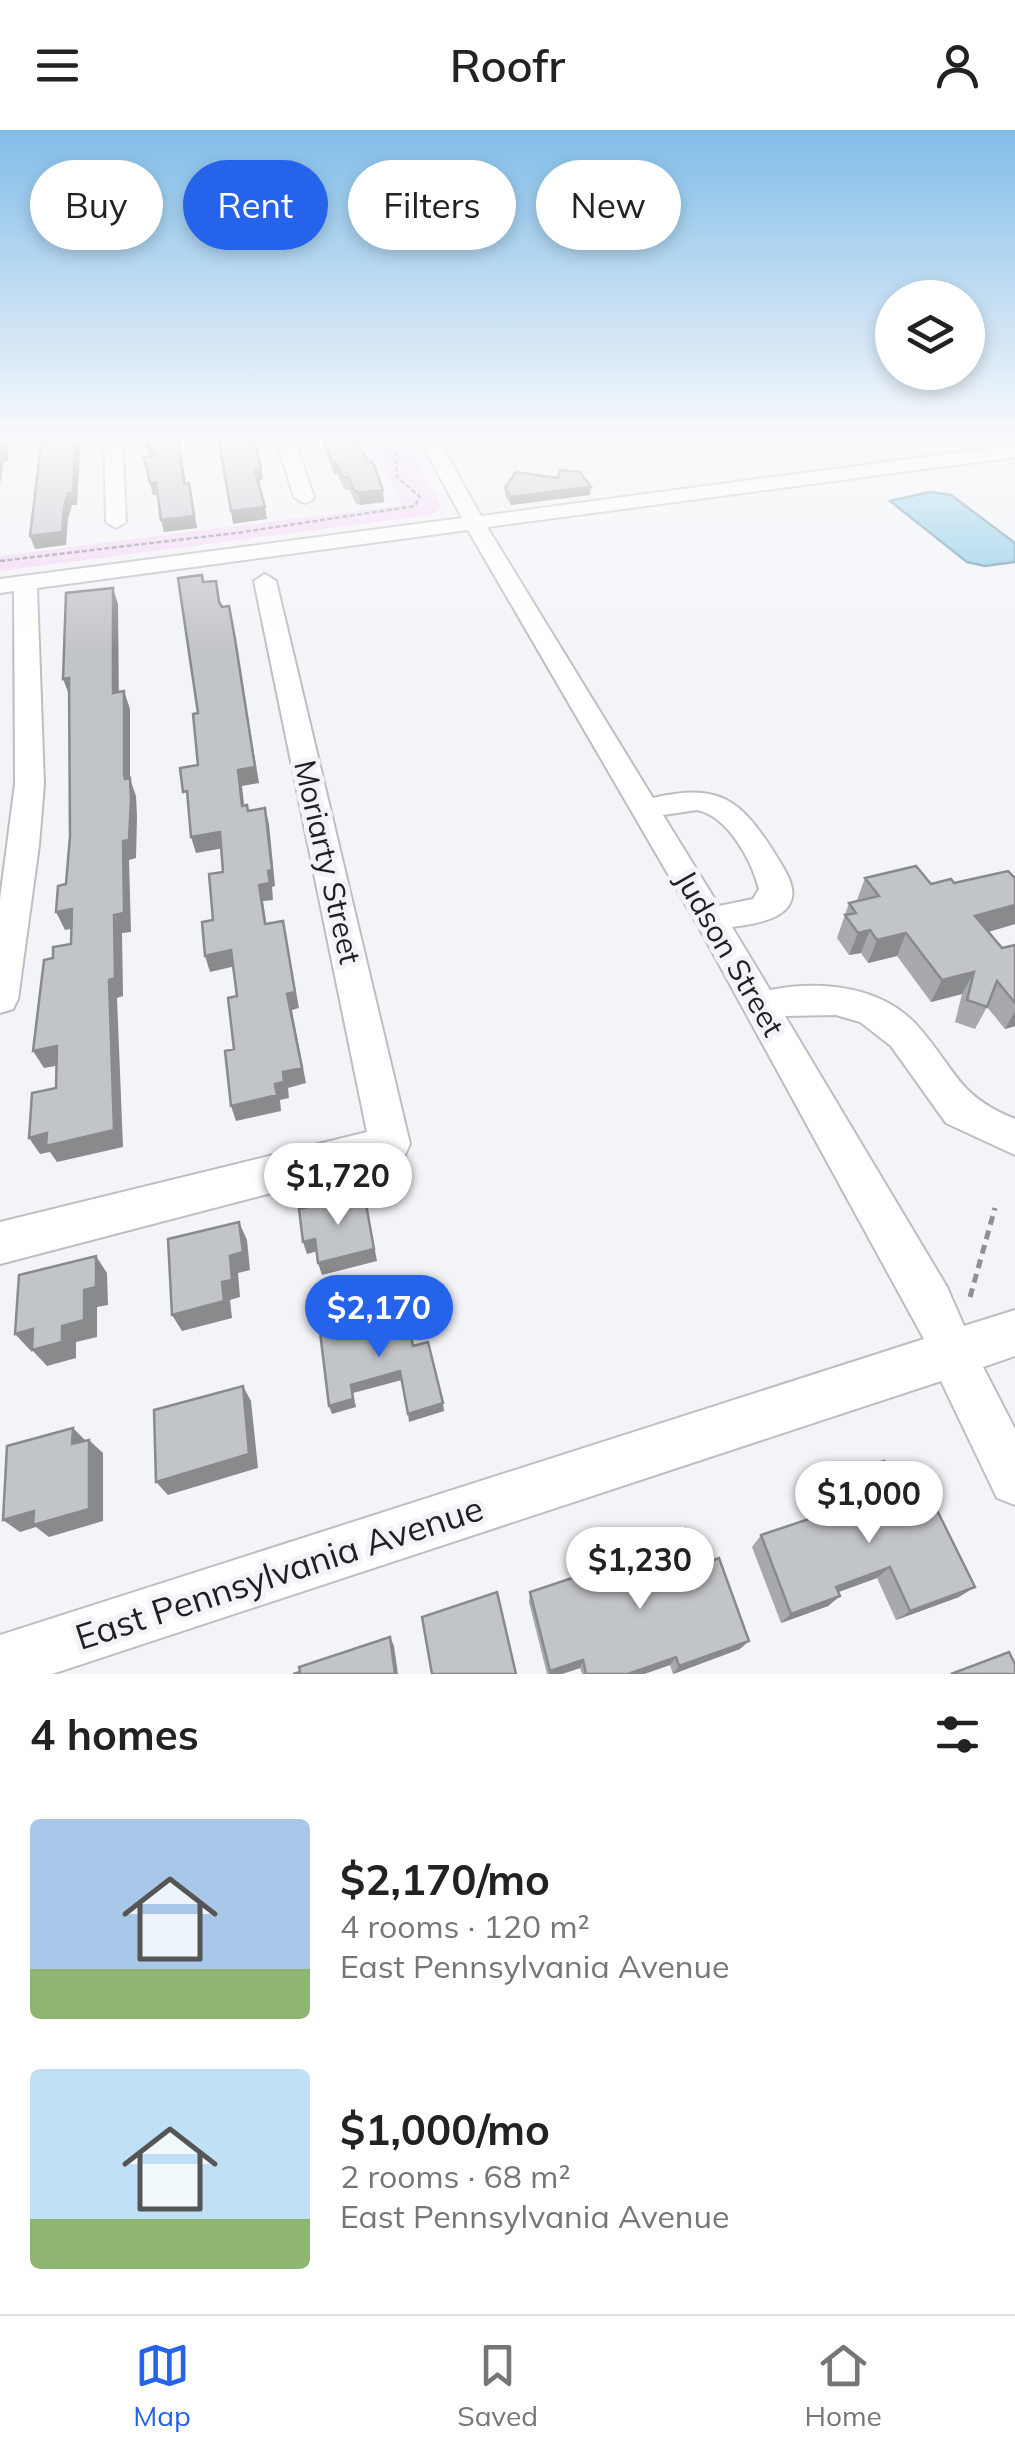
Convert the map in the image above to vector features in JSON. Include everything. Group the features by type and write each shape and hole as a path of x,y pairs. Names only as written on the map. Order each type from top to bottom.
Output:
{"street":[{"path":"116,508 116,522"},
{"name":"Judson Street","path":"465,508 712,920 931,1303 1015,1480"},
{"path":"0,999 25,831 30,754 12,684 13,584 592,508"},
{"name":"Moriarty Street","path":"0,1243 390,1144 265,581"},
{"path":"646,809 686,801 720,805 734,814 774,878 776,896 763,909 712,920"},
{"path":"760,1006 809,998 848,1002 886,1020 904,1035 953,1104 966,1116 1015,1137"},
{"name":"East Pennsylvania Avenue","path":"0,1662 1015,1333"}],"path":[{"path":"0,561 236,533 400,508"},
{"path":"970,1296 996,1208"}],"shaded area":[{"path":"378,508 441,508 431,515 0,571 0,556"}],"water":[{"path":"899,508 968,508 1015,543 1015,562 985,566 967,562"}],"building":[{"path":"33,508 64,508 62,532 30,536"},
{"path":"159,508 193,508 194,516 161,520"},
{"path":"202,575 203,582 216,581 219,602 222,607 229,606 255,767 238,770 242,806 247,805 248,811 265,808 272,870 268,871 270,883 259,885 265,924 283,921 295,992 287,994 302,1068 283,1072 284,1082 275,1084 277,1095 231,1106 225,1051 234,1049 228,998 237,996 231,950 205,956 202,922 213,920 209,874 223,872 220,832 191,837 187,791 183,792 180,768 198,765 193,714 198,713 178,578"},
{"path":"113,588 113,693 124,691 124,774 125,779 130,778 131,799 129,840 123,841 124,913 114,915 115,978 109,980 114,1130 46,1146 47,1133 29,1138 32,1093 56,1088 57,1046 33,1051 44,960 53,958 53,947 71,944 72,909 56,912 58,886 66,884 70,836 69,678 63,679 66,593"},
{"path":"916,866 931,884 1008,871 1015,878 1015,905 975,916 1002,948 1015,945 1015,1003 997,981 987,1007 967,1000 974,972 942,980 906,933 877,940 870,930 858,933 845,915 856,913 849,903 879,896 865,878"},
{"path":"364,1193 374,1249 318,1263 315,1239 303,1242 299,1209"},
{"path":"239,1222 243,1252 230,1256 232,1280 222,1282 224,1301 172,1315 168,1239"},
{"path":"96,1256 96,1287 84,1290 84,1320 62,1326 62,1342 32,1350 33,1329 15,1334 19,1275"},
{"path":"405,1309 413,1346 428,1342 443,1403 408,1414 400,1371 351,1385 353,1399 329,1406 320,1332"},
{"path":"243,1386 249,1454 156,1482 154,1410"},
{"path":"73,1428 72,1444 89,1440 89,1509 33,1525 34,1511 3,1520 7,1446"},
{"path":"884,1461 899,1493 924,1484 975,1587 910,1611 890,1567 836,1587 840,1596 791,1614 761,1535 860,1502 847,1473"},
{"path":"686,1528 700,1565 719,1558 749,1641 679,1666 676,1657 628,1674 586,1674 583,1660 550,1671 530,1592 644,1554 640,1543"},
{"path":"497,1592 516,1674 432,1674 422,1617"},
{"path":"390,1637 395,1674 293,1674 300,1672 299,1667"},
{"path":"1009,1652 1015,1674 951,1674"}]}
